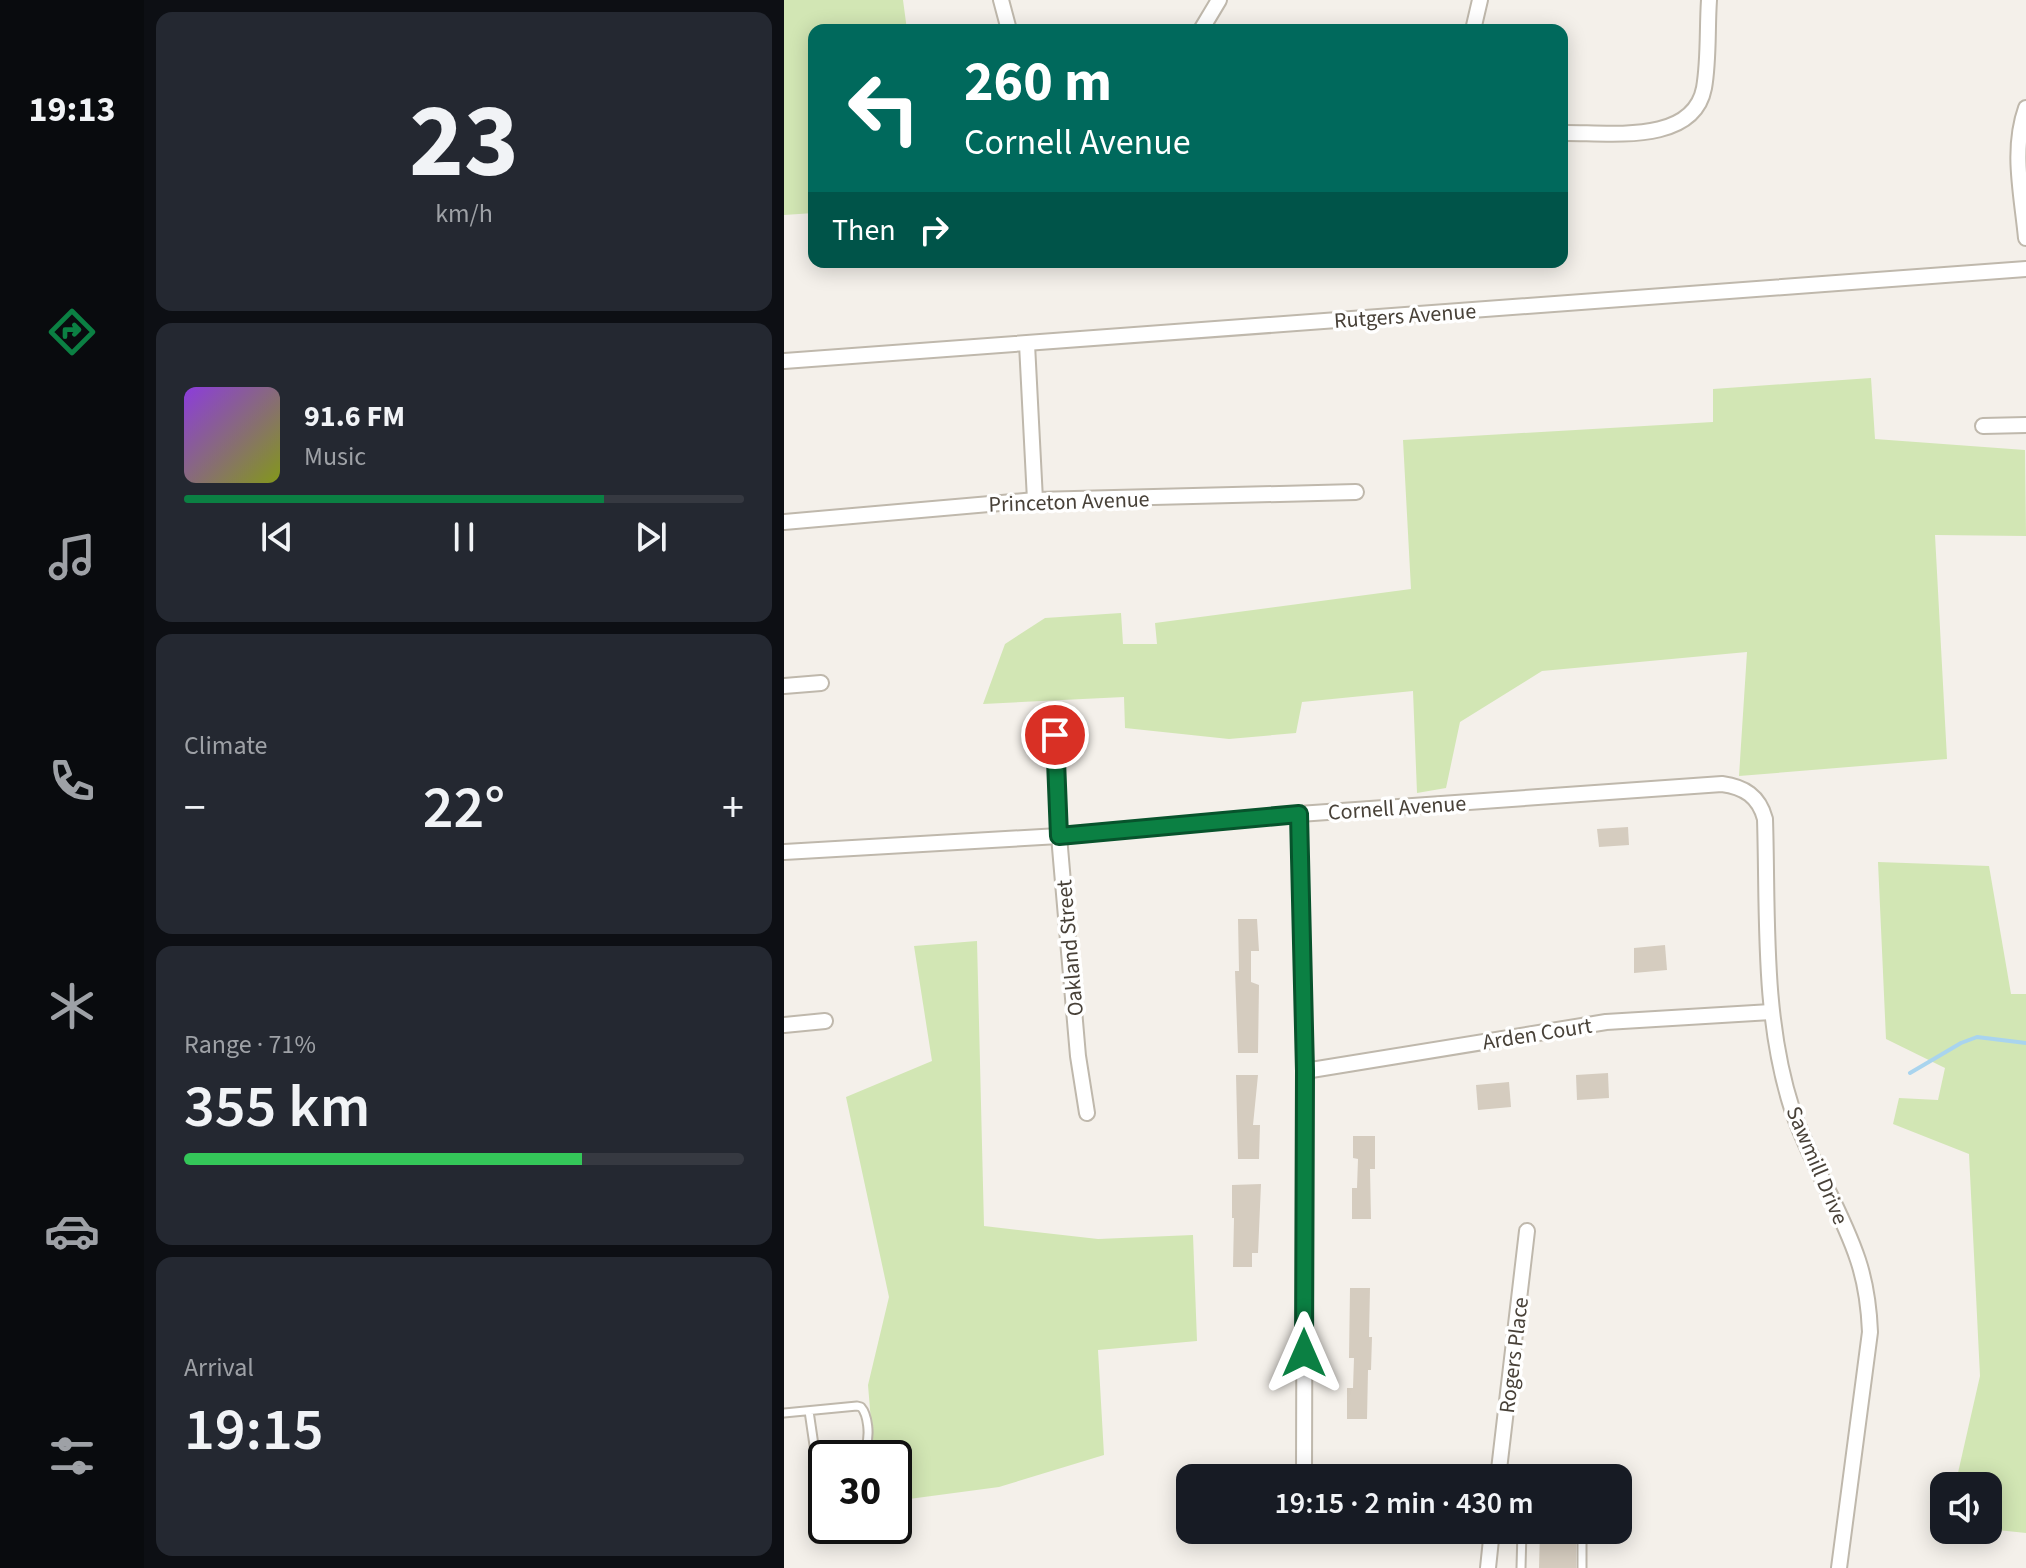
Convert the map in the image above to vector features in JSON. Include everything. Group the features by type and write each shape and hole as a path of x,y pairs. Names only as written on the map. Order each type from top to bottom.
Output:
{"street":[{"path":"1001,0 1007,24"},
{"path":"1205,24 1219,0"},
{"path":"1474,24 1480,0"},
{"path":"1568,133 1659,131 1680,123 1696,108 1704,87 1709,0"},
{"path":"2026,108 2018,153 2026,238"},
{"name":"Rutgers Avenue","path":"784,361 2026,269"},
{"path":"1027,344 1035,500"},
{"path":"1983,426 2026,425"},
{"name":"Princeton Avenue","path":"784,522 1035,500 1356,492"},
{"path":"784,686 821,683"},
{"name":"Oakland Street","path":"1055,735 1059,836 1078,1056 1087,1113"},
{"name":"Cornell Avenue","path":"784,852 1059,836 1299,814 1722,784"},
{"name":"Sawmill Drive","path":"1722,784 1747,791 1756,799 1765,819 1771,1012 1793,1111 1858,1259 1868,1298 1870,1332 1839,1568"},
{"path":"1299,814 1305,1071 1304,1464"},
{"name":"Arden Court","path":"1305,1071 1606,1022 1771,1012"},
{"path":"784,1025 825,1021"},
{"name":"Rogers Place","path":"1500,1464 1527,1231"},
{"path":"1488,1568 1491,1544"}],"lane":[{"path":"784,1413 809,1411 861,1407 866,1414 869,1439 866,1446 815,1452 809,1411"},
{"path":"1521,1568 1522,1544"},
{"path":"1582,1544 1582,1568"}],"green space":[{"path":"784,0 903,0 906,24 808,24 808,213 784,215"},
{"path":"1871,378 1875,439 2025,450 2026,536 1935,535 1947,759 1739,776 1747,652 1542,671 1460,722 1446,788 1417,793 1413,691 1302,702 1296,733 1229,739 1125,728 1124,697 983,704 1005,644 1045,618 1121,613 1123,644 1157,644 1155,623 1411,589 1403,440 1713,422 1713,389"},
{"path":"1878,862 1989,866 2011,994 2026,994 2026,1533 2002,1530 2002,1472 1958,1472 1980,1376 1969,1154 1893,1124 1899,1098 1938,1100 1945,1068 1886,1039"},
{"path":"977,941 984,1226 1098,1239 1193,1235 1197,1341 1098,1350 1104,1455 999,1487 912,1499 912,1440 873,1440 868,1385 889,1297 846,1097 932,1061 914,946"}],"building":[{"path":"1628,827 1629,845 1599,847 1597,829"},
{"path":"1238,919 1257,919 1259,951 1251,951 1251,982 1259,985 1258,1053 1238,1053 1235,971 1239,971"},
{"path":"1665,945 1667,970 1634,973 1634,948"},
{"path":"1608,1073 1609,1098 1577,1100 1576,1075"},
{"path":"1236,1075 1258,1075 1253,1125 1260,1125 1259,1159 1238,1159"},
{"path":"1509,1082 1511,1107 1478,1110 1476,1085"},
{"path":"1353,1136 1375,1136 1375,1169 1370,1169 1371,1219 1352,1219 1352,1188 1357,1188 1358,1159 1353,1158"},
{"path":"1261,1184 1258,1253 1252,1253 1252,1267 1233,1267 1232,1185"},
{"path":"1350,1288 1370,1288 1369,1337 1372,1337 1367,1419 1347,1419 1347,1388 1353,1388 1354,1358 1349,1358"},
{"path":"1540,1544 1576,1544 1576,1568 1539,1568"}],"waterway":[{"path":"1910,1073 1977,1037 2026,1043"}],"route":[{"path":"1055,735 1059,836 1299,814 1305,1071 1304,1353"}]}
